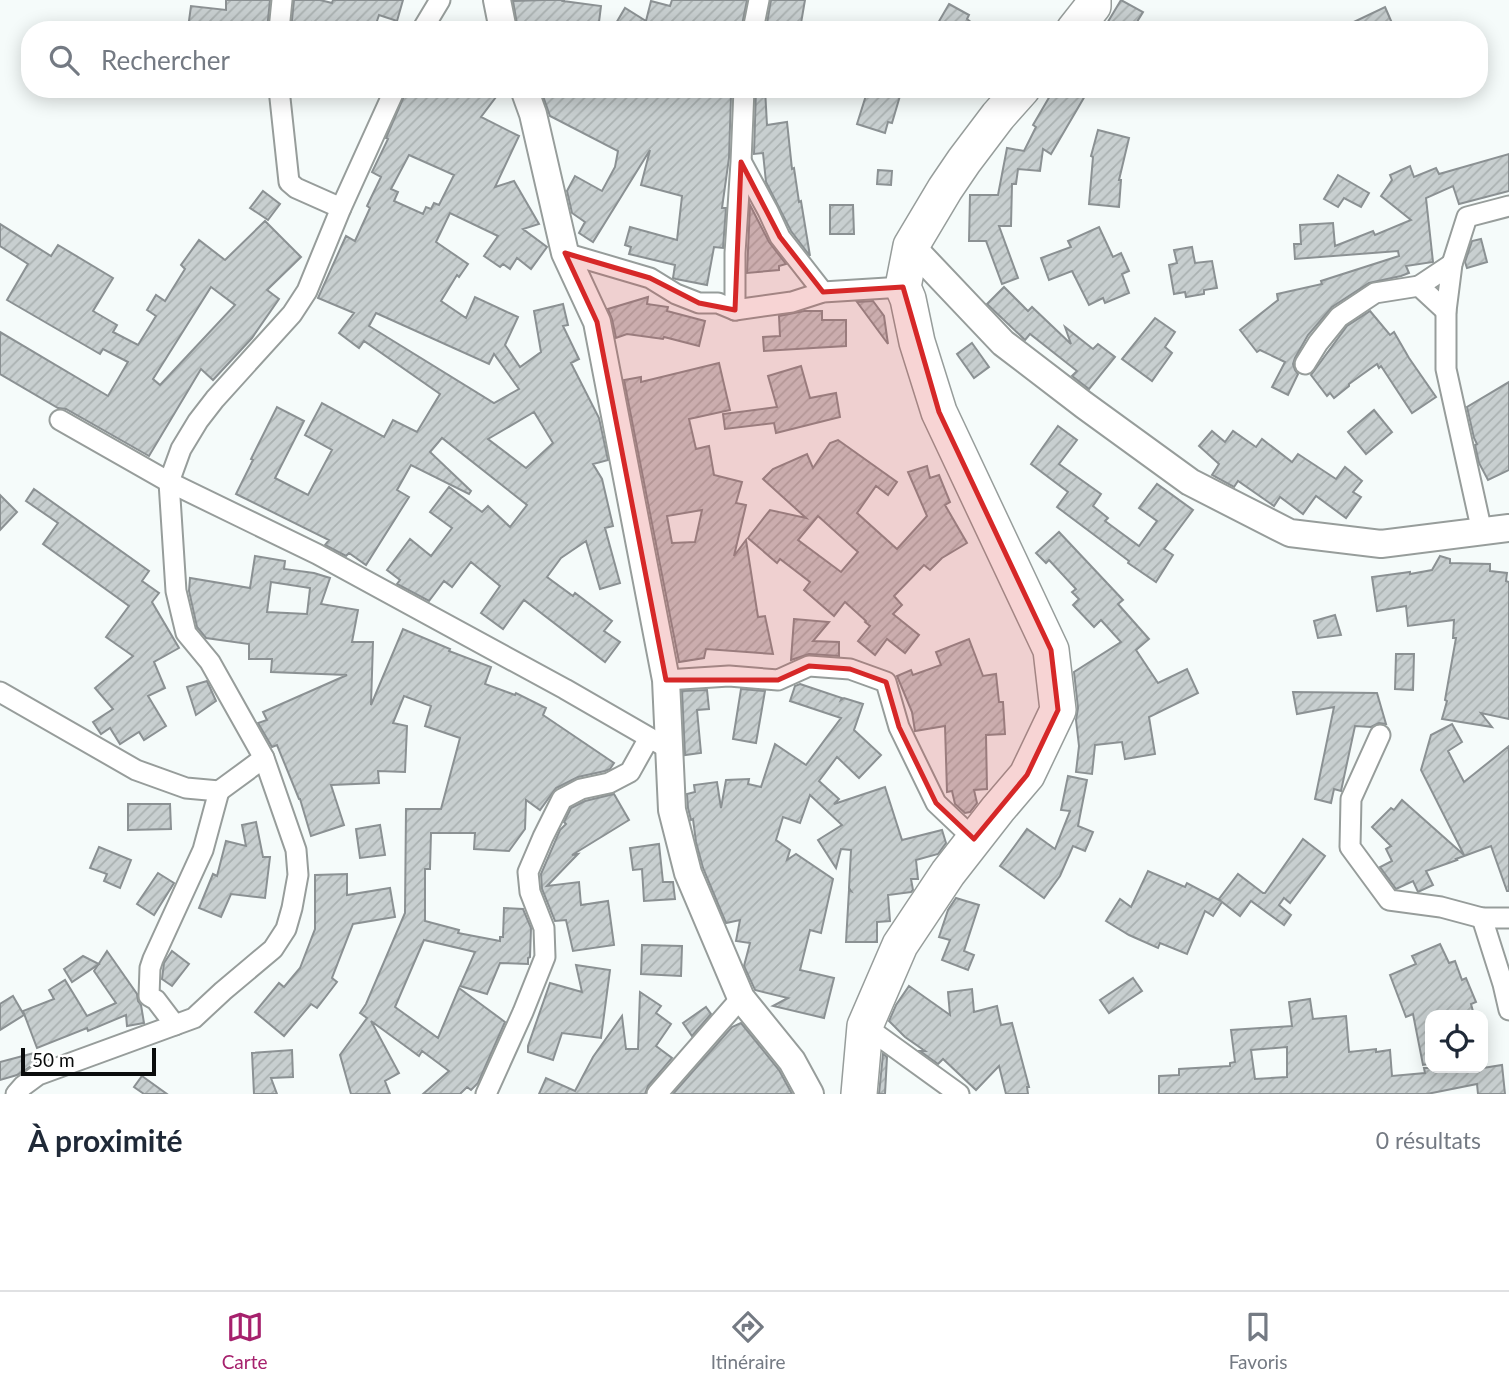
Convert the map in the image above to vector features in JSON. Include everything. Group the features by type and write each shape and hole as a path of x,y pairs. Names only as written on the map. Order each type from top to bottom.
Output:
{"highway":[{"path":"1081,21 1093,6 1093,0"},
{"path":"859,1094 864,1026 900,945 948,873 1027,775 1058,710 1051,650 939,412 903,287 911,246 964,161 1014,98"}],"street":[{"path":"280,21 282,0"},
{"path":"427,21 440,0"},
{"path":"496,0 501,21"},
{"path":"755,21 759,0"},
{"path":"280,98 289,182 296,188 341,208"},
{"path":"16,1094 38,1075 194,1018 273,949 286,929 298,875 296,850 264,758 210,662 186,634 176,591 169,482 181,449 198,421 292,314 307,291 391,98"},
{"path":"527,98 565,253 597,322 666,680 659,743 688,873 741,998 792,1061 810,1094"},
{"path":"735,310 735,253 743,98"},
{"path":"741,162 780,237 823,292"},
{"path":"1482,532 1446,369 1446,311 1452,264 1467,217 1509,206"},
{"path":"911,246 1003,343 1191,482 1290,533 1381,544 1509,528"},
{"path":"565,253 650,278 676,294 699,303 718,303 735,310 792,302 823,292 903,287"},
{"path":"1305,365 1339,317 1375,293 1419,286 1452,264"},
{"path":"1419,286 1446,311"},
{"path":"60,420 169,482 317,554 659,743"},
{"path":"666,680 729,676 778,680 809,666 850,669 886,682 899,727 936,803 974,839"},
{"path":"0,692 136,770 186,788 219,791"},
{"path":"1380,735 1351,799 1350,847 1389,900 1441,907 1482,918 1509,918"},
{"path":"486,1094 545,957 544,928 530,892 528,872 543,837 562,799 581,789 609,783 629,772 659,743"},
{"path":"175,1025 156,1000 149,996 150,968 202,850 219,791 264,758"},
{"path":"1482,918 1509,1010"},
{"path":"657,1094 741,998"},
{"path":"864,1026 959,1094"}],"highlighted area":[{"path":"741,162 780,237 823,292 903,287 939,412 1051,650 1058,710 1027,775 974,839 936,803 899,727 886,682 850,669 809,666 778,680 666,680 597,322 565,253 650,278 699,303 735,310"}],"building":[{"path":"226,0 270,0 268,21 189,21 191,6 226,10"},
{"path":"294,0 332,3 333,0 403,0 397,21 379,15 377,21 292,21"},
{"path":"564,0 601,6 599,21 516,21 513,1"},
{"path":"672,0 747,0 743,21 646,21 651,1 670,6"},
{"path":"771,0 805,0 801,21 767,21"},
{"path":"1121,0 1143,12 1138,21 1108,21"},
{"path":"949,4 969,15 967,19 970,21 939,21"},
{"path":"1385,7 1391,21 1356,21"},
{"path":"625,8 646,21 617,21"},
{"path":"403,98 495,98 481,117 519,136 495,187 514,181 539,224 523,229 547,247 531,269 517,258 510,269 503,264 500,267 484,256 498,236 450,213 436,242 468,264 459,277 457,275 441,301 466,318 475,297 518,317 505,345 520,367 541,352 534,311 563,304 568,325 563,326 579,359 571,363 599,418 608,460 593,464 602,479 613,526 605,528 620,583 600,589 586,541 561,558 547,577 573,596 575,593 612,621 604,631 620,642 605,662 524,600 503,629 481,613 500,586 471,562 452,587 444,581 429,601 397,584 400,580 387,570 410,539 431,556 452,528 430,512 449,487 482,512 488,506 510,527 527,505 442,438 430,452 471,491 469,494 411,465 397,490 409,497 366,565 349,553 346,556 325,545 329,540 236,494 277,407 304,421 275,478 308,495 332,450 305,435 322,403 384,437 393,420 417,432 440,394 364,341 359,348 339,333 354,313 318,298 346,236 355,241 370,208 367,206 381,177 372,172 388,139 386,138","holes":["409,155 454,175 439,205 434,203 431,209 426,207 423,214 394,201 398,192 391,189","376,313 489,364 494,354 519,389 494,403 369,326","534,412 553,443 526,468 488,439"]},
{"path":"544,98 731,98 729,158 722,208 726,208 723,248 714,247 707,285 673,278 675,265 629,254 631,247 625,245 630,227 677,240 682,196 641,185 650,150 593,242 579,233 585,222 572,213 567,191 575,176 602,191 615,167 618,151 550,116"},
{"path":"756,98 766,98 767,125 787,122 792,169 794,168 799,202 801,201 810,256 791,231 766,182 763,153 754,154"},
{"path":"865,98 899,98 892,123 888,122 885,133 857,124"},
{"path":"1049,98 1084,98 1051,154 1043,149 1040,171 1018,169 1016,184 1012,184 1011,226 999,226 1018,278 1002,284 986,241 969,241 970,195 998,195 1007,148 1024,151 1036,127 1033,125"},
{"path":"1098,130 1129,138 1119,180 1119,207 1089,204 1091,156"},
{"path":"1509,154 1509,191 1459,204 1453,186 1426,198 1433,262 1406,266 1409,273 1369,283 1332,307 1308,335 1295,358 1293,364 1298,374 1288,395 1272,387 1285,362 1260,350 1257,352 1240,330 1278,300 1277,294 1322,284 1321,281 1399,256 1398,251 1295,259 1294,244 1301,244 1300,225 1333,223 1335,246 1373,231 1375,235 1411,220 1381,196 1392,180 1390,175 1410,166 1414,177 1436,168 1439,174"},
{"path":"878,170 892,171 891,185 877,184"},
{"path":"1338,175 1369,193 1361,207 1344,198 1338,207 1324,199"},
{"path":"263,191 280,204 268,220 250,208"},
{"path":"750,205 769,242 786,264 779,266 779,270 747,273"},
{"path":"830,205 853,205 854,234 830,234"},
{"path":"265,221 301,257 267,290 279,299 252,338 213,380 201,369 149,456 0,374 0,332 108,396 128,362 103,349 100,354 7,300 28,264 0,246 0,224 51,256 58,245 113,278 93,311 117,325 113,332 138,345 156,316 147,310 156,295 165,301 185,269 181,265 199,240 225,260","holes":["211,287 235,305 160,385 153,379"]},
{"path":"1099,227 1113,257 1121,253 1129,271 1122,274 1129,293 1105,303 1103,298 1089,305 1072,271 1049,280 1041,258 1071,247 1068,241"},
{"path":"1481,239 1487,262 1467,268 1465,262 1472,241"},
{"path":"1192,247 1195,263 1212,261 1217,288 1204,290 1204,294 1186,297 1185,292 1174,294 1169,265 1177,263 1174,250"},
{"path":"1004,287 1028,311 1032,307 1071,344 1065,327 1093,349 1098,344 1115,357 1089,389 1072,376 1077,371 1030,334 1025,340 987,304"},
{"path":"648,297 647,304 668,307 667,311 705,321 699,346 664,337 627,334 616,338 608,309"},
{"path":"873,301 884,316 888,344 857,302"},
{"path":"822,311 822,320 846,320 846,346 764,351 763,337 780,336 779,316"},
{"path":"1370,311 1390,335 1394,332 1436,397 1412,413 1377,364 1334,398 1330,393 1327,396 1311,375 1347,326"},
{"path":"1155,318 1175,332 1165,347 1172,353 1152,381 1122,359"},
{"path":"972,343 989,367 974,378 957,354"},
{"path":"719,363 730,410 689,419 696,449 709,446 714,475 742,482 736,503 746,505 734,556 746,540 758,617 765,616 773,654 706,649 704,658 679,662 624,380 641,377 641,382","holes":["702,510 695,542 672,543 667,516"]},
{"path":"801,366 810,398 836,393 840,417 776,433 774,423 725,429 723,414 777,407 768,376"},
{"path":"1509,382 1509,470 1488,480 1479,463 1467,407"},
{"path":"1374,410 1392,432 1366,454 1348,432"},
{"path":"1058,426 1077,440 1059,464 1101,494 1093,506 1108,518 1105,521 1139,546 1157,521 1139,508 1157,484 1193,510 1164,549 1173,555 1156,582 1057,507 1068,492 1031,464"},
{"path":"1212,431 1225,442 1233,431 1256,447 1262,439 1292,462 1298,454 1336,479 1345,467 1362,481 1353,492 1361,497 1346,518 1316,496 1303,514 1280,497 1274,506 1238,481 1234,487 1212,475 1219,464 1199,446"},
{"path":"838,440 897,482 888,495 876,486 857,513 897,549 927,516 908,472 927,466 930,478 939,475 950,502 945,505 967,543 942,558 930,570 924,565 894,596 902,605 893,614 919,635 905,653 887,639 875,655 858,641 870,626 866,621 845,602 834,616 804,590 810,582 780,559 777,563 748,538 770,510 806,518 763,479 773,469 807,454 813,468 830,443","holes":["818,516 858,552 841,572 798,540"]},
{"path":"34,489 149,571 142,581 159,593 152,602 179,648 154,662 165,688 148,696 166,726 144,740 139,732 120,744 110,728 101,734 93,722 113,709 95,688 133,656 106,637 129,606 43,544 58,523 26,501"},
{"path":"0,495 17,512 0,530"},
{"path":"1059,532 1123,600 1118,604 1149,639 1136,650 1158,683 1187,669 1198,693 1149,717 1155,754 1125,759 1122,742 1095,745 1092,774 1076,772 1079,746 1074,672 1121,642 1101,620 1094,627 1073,605 1079,599 1072,592 1076,589 1049,560 1046,563 1036,553"},
{"path":"255,556 285,561 284,569 330,578 321,604 358,610 352,642 373,642 371,705 403,629 491,667 485,684 515,695 516,693 546,708 543,715 614,763 610,769 578,777 556,788 540,810 526,800 525,829 509,851 474,849 475,833 431,833 430,869 425,869 425,921 459,930 458,933 500,941 500,937 503,937 504,908 523,909 531,928 528,964 500,963 487,994 460,986 475,952 424,940 395,1007 438,1038 459,988 505,1022 478,1083 471,1090 467,1087 460,1094 423,1094 449,1071 422,1051 419,1056 371,1021 399,1073 385,1081 390,1094 351,1094 340,1055 367,1018 360,1013 405,913 406,809 441,809 460,738 425,726 431,706 404,696 393,723 407,726 405,772 378,771 379,783 331,785 344,825 311,836 300,799 277,745 272,747 258,723 267,720 263,712 347,675 271,672 272,659 249,659 249,644 206,638 197,627 189,591 190,578 250,588","holes":["271,582 310,588 307,614 267,612"]},
{"path":"1440,556 1450,559 1450,563 1490,564 1490,571 1507,573 1509,719 1481,713 1492,727 1442,719 1456,638 1453,638 1454,620 1408,626 1406,606 1377,611 1372,577 1432,570"},
{"path":"1335,615 1341,635 1318,638 1314,621"},
{"path":"794,619 829,622 813,641 839,642 839,656 809,654 791,660"},
{"path":"969,639 983,676 996,674 999,702 1003,702 1005,734 986,735 987,789 974,790 977,803 970,812 965,813 955,804 952,791 947,792 945,726 915,731 912,712 897,676 911,670 913,675 941,665 936,652"},
{"path":"1396,654 1414,654 1413,690 1395,689"},
{"path":"207,681 216,701 196,715 187,687"},
{"path":"800,684 842,698 841,700 844,698 863,704 854,730 881,755 859,778 837,757 819,781 839,799 834,804 885,787 902,840 942,830 946,843 938,854 916,860 918,879 911,879 911,892 888,895 890,921 877,922 877,942 846,942 849,890 851,891 851,850 841,849 836,868 818,840 842,825 810,795 800,823 783,817 776,840 790,850 787,860 796,854 833,879 821,933 810,930 800,970 834,978 824,1018 773,1006 788,998 755,990 744,966 750,943 736,941 740,920 726,923 703,868 693,819 691,820 688,808 687,794 695,792 694,785 717,782 721,808 726,780 749,779 748,784 761,787 775,744 806,765 841,718 790,701 795,686"},
{"path":"741,689 765,691 756,743 733,739"},
{"path":"707,690 709,709 697,710 701,753 685,755 682,691"},
{"path":"1293,692 1377,693 1386,724 1355,726 1341,791 1334,789 1331,803 1315,799 1334,707 1297,714"},
{"path":"1452,724 1462,742 1448,751 1464,782 1509,746 1509,891 1491,846 1426,871 1433,885 1418,892 1413,881 1396,889 1380,867 1392,861 1386,849 1391,846 1372,827 1402,800 1464,855 1421,770 1431,735"},
{"path":"1068,776 1087,780 1078,826 1093,832 1085,851 1073,846 1060,876 1044,898 1000,866 1027,829 1055,849 1070,811 1061,810"},
{"path":"614,794 629,820 572,855 578,854 547,886 579,882 581,905 608,901 614,945 573,951 566,920 555,921 542,889 541,874 571,808 585,801"},
{"path":"128,804 170,804 171,829 128,830"},
{"path":"256,822 263,857 270,857 265,898 231,894 221,917 199,908 213,874 217,876 226,841 246,846 242,825"},
{"path":"380,825 385,855 360,858 356,829"},
{"path":"1303,839 1325,856 1290,903 1284,898 1279,905 1291,915 1284,925 1251,901 1240,916 1222,902 1213,916 1205,911 1187,954 1160,943 1158,948 1106,921 1120,899 1131,907 1148,871 1185,887 1187,883 1221,901 1219,899 1238,874 1265,893"},
{"path":"659,844 663,882 673,882 675,899 644,901 642,869 633,870 630,848"},
{"path":"99,847 131,860 120,888 104,881 107,874 90,868"},
{"path":"158,873 174,883 154,915 137,904"},
{"path":"347,874 347,895 390,888 395,917 353,924 332,978 337,982 317,1008 311,1004 284,1036 255,1012 279,983 284,987 300,968 315,929 315,875"},
{"path":"956,898 979,905 964,951 974,955 968,970 942,960 950,940 939,937 948,910"},
{"path":"1440,944 1449,963 1455,961 1462,980 1466,978 1476,1002 1471,1004 1473,1010 1425,1010 1423,1065 1413,1014 1406,1017 1390,975 1416,964 1412,956"},
{"path":"642,945 682,946 681,976 641,974"},
{"path":"107,951 137,994 144,1023 127,1026 126,1015 37,1048 23,1011 54,999 49,990 65,980 87,1016 116,1003 94,971"},
{"path":"172,951 189,964 172,986 162,979 164,963"},
{"path":"83,956 99,964 72,982 64,969"},
{"path":"576,965 610,970 601,1038 562,1033 553,1060 528,1052 550,983 582,992"},
{"path":"1133,978 1142,991 1109,1013 1100,1000"},
{"path":"909,986 950,1015 948,992 972,989 974,1012 997,1006 1001,1025 1012,1023 1029,1087 1028,1094 1006,1094 999,1066 976,1090 943,1059 938,1064 920,1051 925,1051 889,1021"},
{"path":"640,992 661,1006 656,1013 671,1024 656,1046 672,1058 648,1086 645,1094 539,1094 546,1078 575,1091 593,1057 622,1016 626,1049 638,1049"},
{"path":"13,996 24,1015 0,1030 0,1004"},
{"path":"1310,999 1313,1019 1346,1016 1349,1052 1390,1050 1392,1076 1488,1073 1488,1067 1502,1065 1505,1094 1478,1094 1477,1084 1427,1094 1159,1094 1159,1076 1179,1075 1179,1069 1230,1066 1230,1063 1235,1062 1231,1030 1292,1026 1289,1002","holes":["1287,1047 1287,1077 1255,1079 1251,1050"]},
{"path":"706,1007 711,1014 692,1036 683,1023"},
{"path":"741,1023 779,1070 792,1094 673,1094 732,1027"},
{"path":"292,1050 293,1077 271,1078 277,1094 254,1094 252,1053"},
{"path":"34,1053 36,1063 17,1075 0,1080 0,1062"},
{"path":"883,1054 887,1057 885,1094 879,1094"},
{"path":"142,1076 167,1094 144,1094 134,1087"}]}
